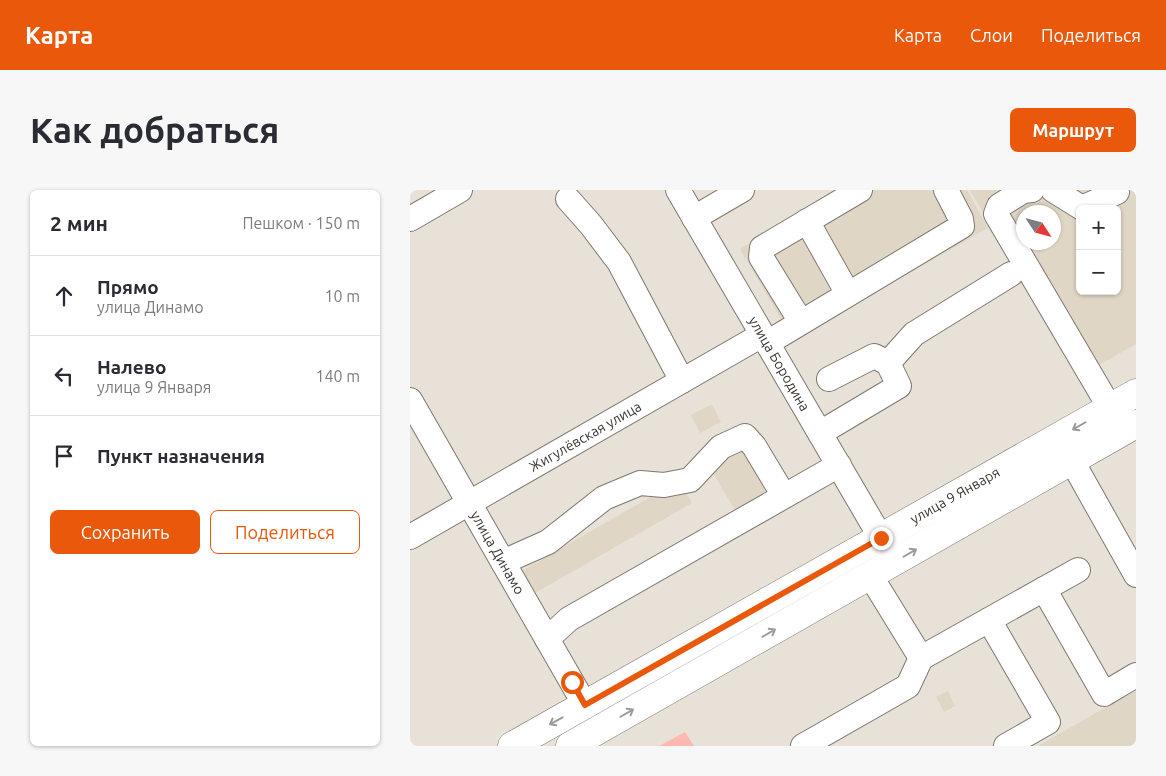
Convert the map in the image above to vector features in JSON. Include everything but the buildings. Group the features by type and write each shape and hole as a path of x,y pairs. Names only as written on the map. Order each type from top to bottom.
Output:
{"main road":[{"name":"улица 9 Января","path":"512,746 1136,393"},
{"name":"улица 9 Января","path":"570,746 1136,424"}],"street":[{"path":"410,219 460,190"},
{"name":"улица Бородина","path":"678,190 881,538"},
{"path":"694,218 742,190"},
{"path":"800,322 761,257 762,248 860,190"},
{"name":"Жигулёвская улица","path":"410,537 682,381 800,322 962,226 961,219 946,190"},
{"path":"1032,190 1023,191 999,206 996,214 1110,408"},
{"path":"1054,190 1082,208 1117,192"},
{"path":"568,200 591,225 618,262 682,381"},
{"path":"807,221 848,294"},
{"path":"888,363 914,334 1011,274"},
{"path":"820,433 899,386 888,363 874,356 829,379"},
{"name":"улица Динамо","path":"410,400 585,705"},
{"path":"503,562 548,542 604,498 640,483 664,485 690,480 722,447 745,436 754,446 784,496"},
{"path":"1072,461 1136,575"},
{"path":"547,639 569,619 839,465"},
{"path":"803,746 908,686 921,658 1078,570"},
{"path":"870,575 921,658"},
{"path":"1044,589 1104,694 1136,675"},
{"path":"989,620 1048,722 1006,746"}],"shaded area":[{"path":"839,190 967,190 988,228 793,340 740,249"},
{"path":"970,190 1136,190 1136,344 1078,377"},
{"path":"712,404 721,422 700,433 691,415"},
{"path":"746,445 772,491 736,512 709,466"},
{"path":"671,485 684,489 692,503 535,593 522,571"},
{"path":"1136,690 1136,746 1038,746"},
{"path":"948,691 955,706 944,712 936,697"},
{"path":"685,732 694,746 659,746"}],"route":[{"path":"572,682 585,705 881,538"}]}
